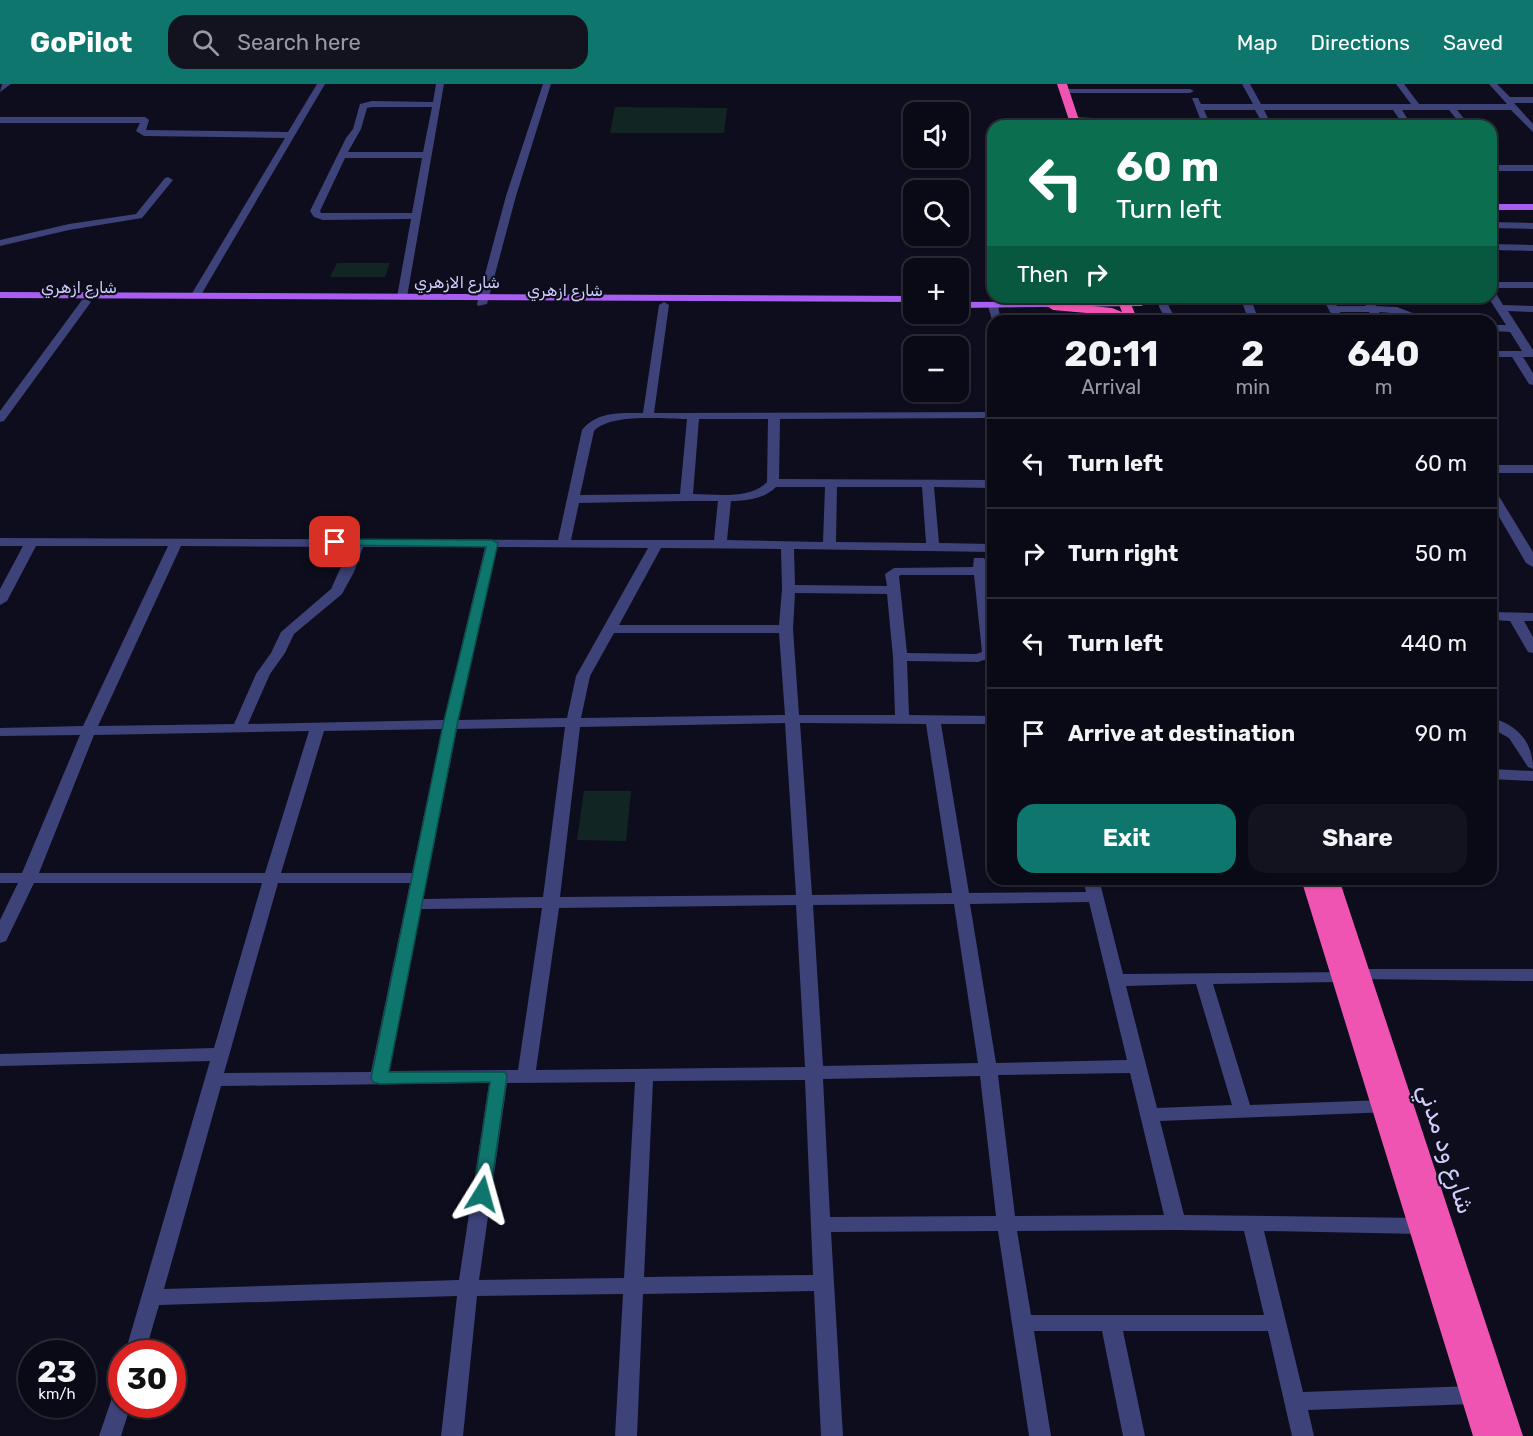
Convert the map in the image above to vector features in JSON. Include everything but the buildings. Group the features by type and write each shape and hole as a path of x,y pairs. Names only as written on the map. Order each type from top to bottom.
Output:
{"highway":[{"path":"1054,84 1070,120"},
{"path":"1063,87 1071,120"},
{"path":"1053,306 1112,312 1118,315"},
{"name":"شارع ود مدني","path":"1314,885 1352,975 1510,1436"},
{"name":"شارع ود مدني","path":"1330,885 1383,1107 1486,1436"}],"main road":[{"path":"1497,207 1533,207"},
{"path":"1497,214 1533,214"},
{"name":"شارع الازهري","path":"0,295 402,297 483,301 903,299"},
{"path":"969,300 987,300"},
{"name":"شارع ازهري","path":"0,301 483,301 664,305 903,305"},
{"path":"969,305 1053,306 1092,303"}],"street":[{"path":"0,90 7,84"},
{"path":"196,296 321,84"},
{"path":"402,297 440,84"},
{"path":"483,301 511,196 547,84"},
{"path":"1246,84 1265,120"},
{"path":"1400,84 1417,107"},
{"path":"1493,84 1533,129"},
{"path":"1063,87 1188,87 1204,120"},
{"path":"1198,107 1451,107 1533,100"},
{"path":"418,216 330,217 317,215 315,211 357,129 363,106 367,104 437,105"},
{"path":"1396,107 1404,120"},
{"path":"1451,107 1461,120"},
{"path":"0,120 145,120 140,131 144,133 291,135"},
{"path":"342,155 429,155"},
{"path":"1497,168 1533,168"},
{"path":"0,243 69,227 139,216 168,180"},
{"path":"1497,225 1533,226"},
{"path":"1497,247 1532,250"},
{"path":"1497,285 1533,285"},
{"path":"0,420 86,302"},
{"path":"1497,302 1532,354"},
{"path":"1330,303 1336,315"},
{"path":"1369,303 1376,315"},
{"path":"648,416 664,305"},
{"path":"993,306 995,315"},
{"path":"1501,308 1533,309"},
{"path":"1333,309 1393,309 1410,315"},
{"path":"1497,328 1514,329"},
{"path":"1497,354 1532,354"},
{"path":"1515,354 1533,381"},
{"path":"564,543 588,430 592,423 615,418 648,416 987,415"},
{"path":"686,498 693,416"},
{"path":"573,499 725,497 765,491 773,483 774,416"},
{"path":"1497,469 1533,469"},
{"path":"773,483 987,484"},
{"path":"829,546 831,483"},
{"path":"928,483 933,547"},
{"path":"720,544 725,497"},
{"path":"1497,503 1533,563"},
{"path":"2,928 28,879 89,730 177,541"},
{"path":"0,542 564,543 987,548"},
{"path":"0,601 32,542"},
{"path":"239,728 262,674 278,653 288,632 337,591 358,542"},
{"path":"379,1078 450,725 492,543"},
{"path":"526,1076 551,903 573,722 583,675 656,544"},
{"path":"787,545 789,589 786,629 814,1073 822,1283 832,1436"},
{"path":"977,548 987,624"},
{"path":"902,719 900,657 892,574 894,571 980,571"},
{"path":"789,589 893,590"},
{"path":"1497,616 1533,617"},
{"path":"1515,617 1533,649"},
{"path":"609,629 786,629"},
{"path":"900,657 978,658 987,654"},
{"path":"0,732 792,719 987,720"},
{"path":"933,719 988,1068 1006,1222 1040,1436"},
{"path":"1497,725 1514,735 1533,764"},
{"path":"139,1340 271,879 318,727"},
{"path":"1497,774 1533,776"},
{"path":"0,878 419,878"},
{"path":"1092,885 1176,1222"},
{"path":"415,904 1095,897"},
{"path":"1116,980 1352,975 1533,975"},
{"path":"1203,978 1243,1112"},
{"path":"0,1060 221,1054"},
{"path":"213,1080 814,1073 1138,1066"},
{"path":"626,1436 644,1075"},
{"path":"452,1436 468,1288 499,1076"},
{"path":"1149,1115 1383,1107"},
{"path":"820,1225 1176,1222 1421,1226"},
{"path":"1253,1225 1303,1436"},
{"path":"152,1297 468,1288 822,1283"},
{"path":"1022,1323 1276,1323"},
{"path":"1111,1323 1134,1436"},
{"path":"1295,1401 1473,1395"},
{"path":"110,1436 116,1418"}],"green space":[{"path":"615,107 727,108 724,133 610,133"},
{"path":"337,263 390,263 385,277 330,277"},
{"path":"584,791 631,791 626,841 577,840"}],"route":[{"path":"335,542 492,543 450,725 379,1078 499,1076 482,1194"}]}
